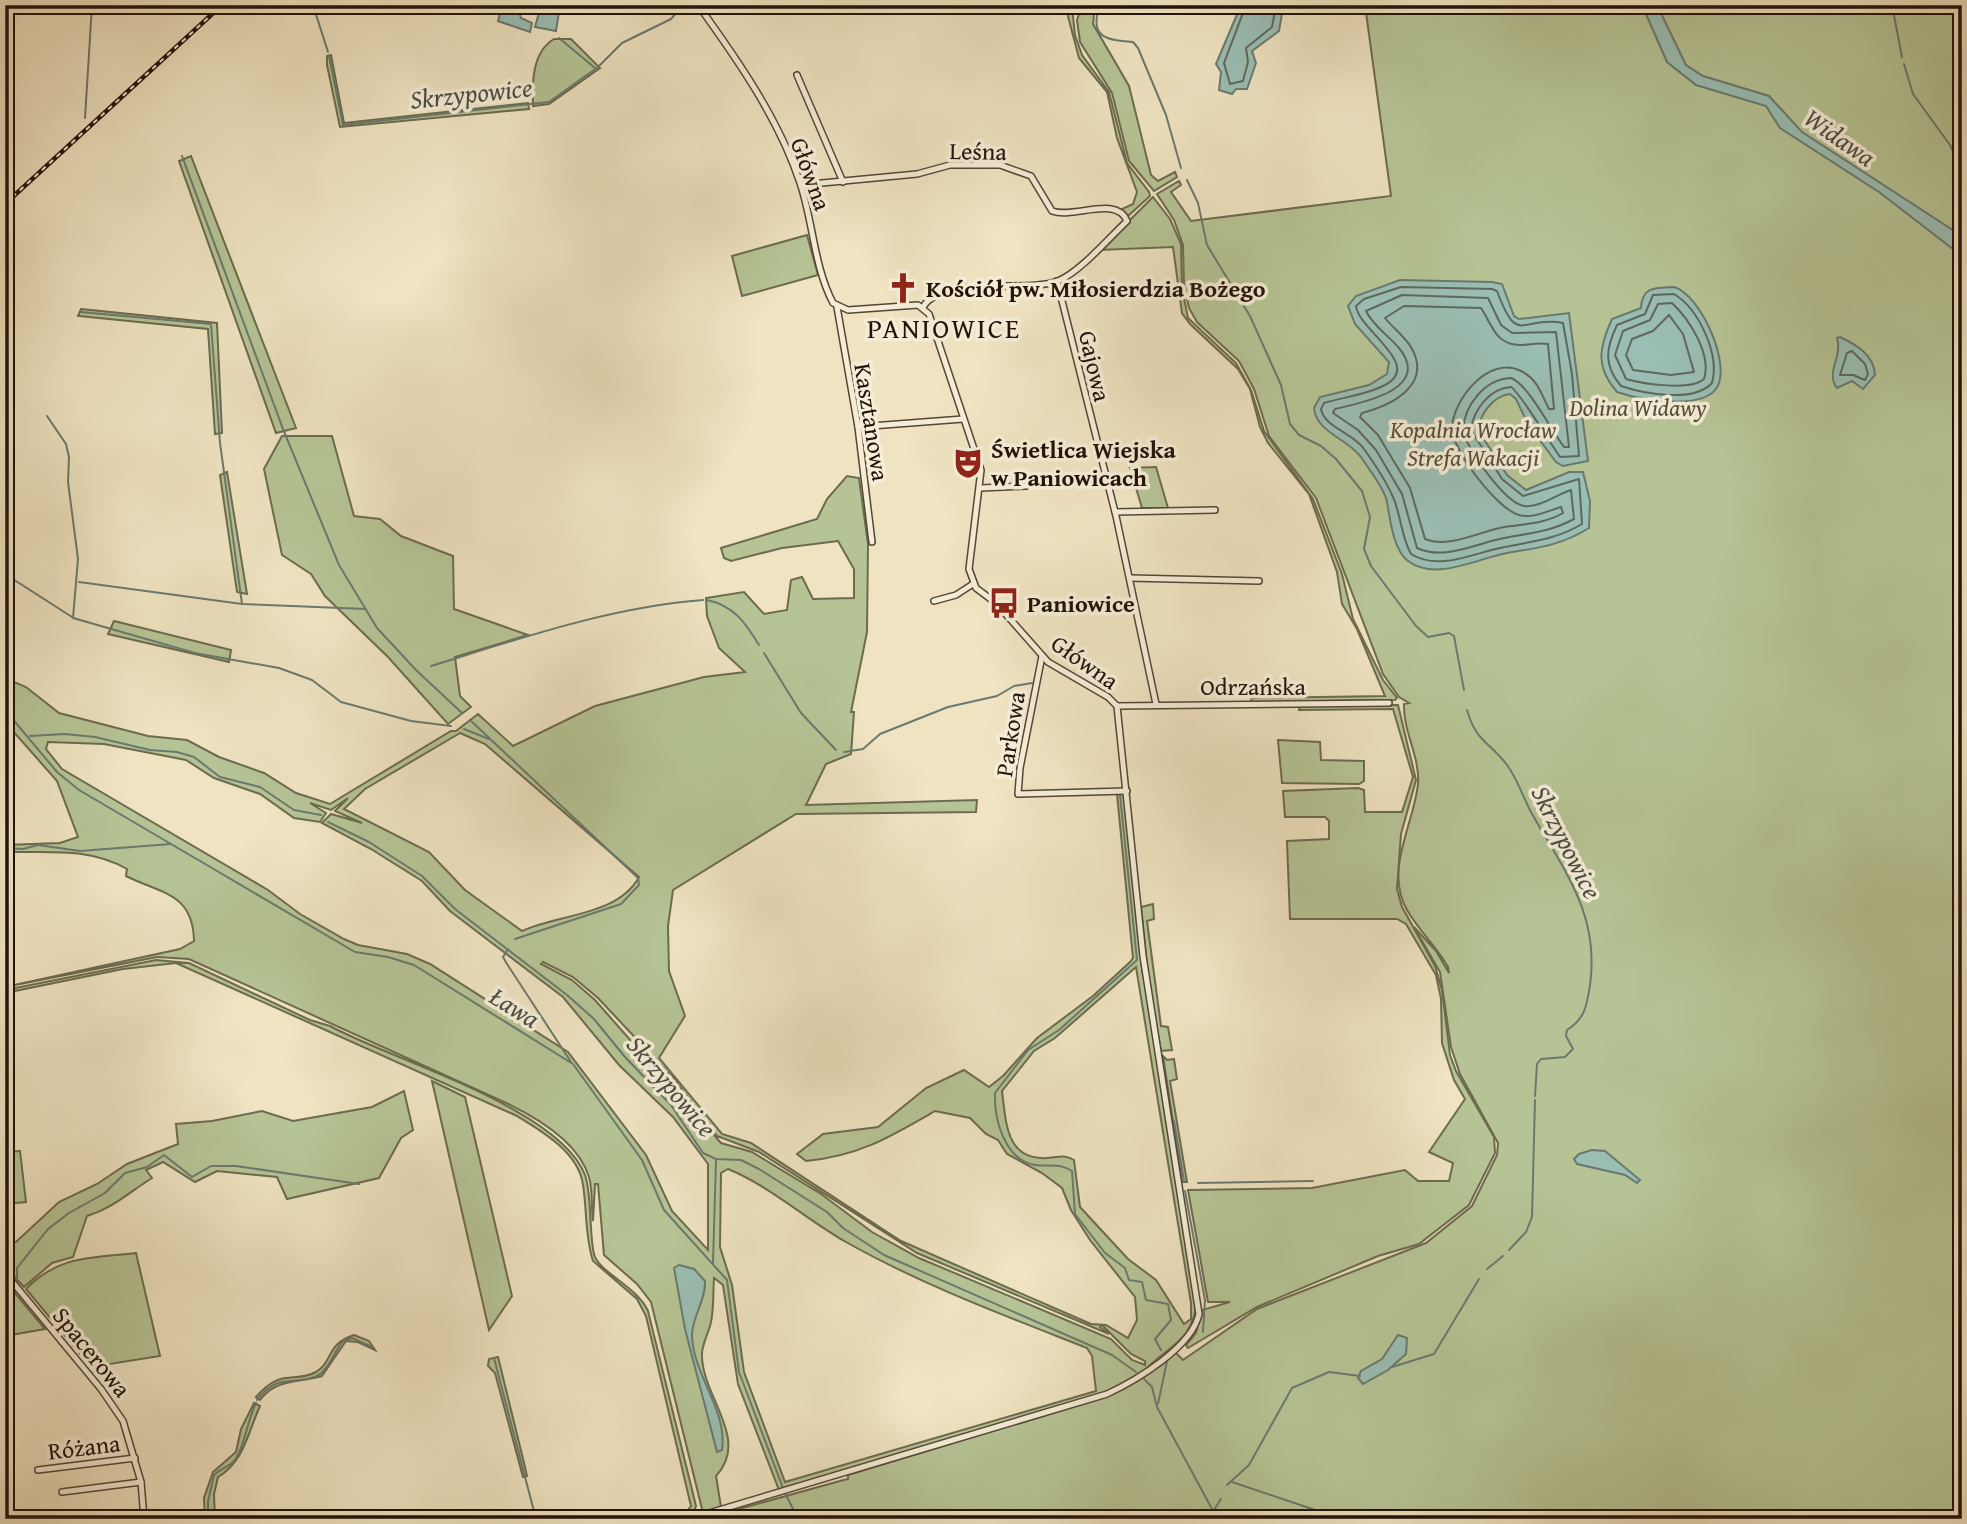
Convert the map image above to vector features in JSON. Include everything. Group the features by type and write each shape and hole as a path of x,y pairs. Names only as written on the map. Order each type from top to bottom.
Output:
{"street":[{"name":"Główna","path":"698,5 743,71 789,155 801,185 827,290 837,307"},
{"path":"797,75 842,182"},
{"name":"Leśna","path":"801,185 917,174 950,165 1000,165 1031,176 1052,211 1064,214 1111,208 1119,210 1128,221 1057,281"},
{"path":"923,307 930,299 950,291 1057,281"},
{"name":"Gajowa","path":"1057,281 1115,512 1157,704"},
{"path":"837,307 848,310 909,304 923,307"},
{"name":"Kasztanowa","path":"837,307 858,428 873,542"},
{"path":"923,307 937,335 962,419 981,470 981,488 969,569 973,583 956,596 934,601"},
{"path":"858,428 962,419"},
{"path":"981,488 1026,486"},
{"path":"1115,512 1215,510"},
{"path":"1130,578 1259,581"},
{"name":"Główna","path":"689,1519 1090,1400 1144,1372 1183,1342 1197,1322 1199,1299 1146,975 1117,706 1108,697 1055,668 996,603 973,583"},
{"name":"Parkowa","path":"1042,656 1020,768 1018,794 1127,791"},
{"name":"Odrzańska","path":"1117,706 1390,703"},
{"name":"Spacerowa","path":"5,1273 115,1406 124,1423 135,1458 141,1482 144,1519"},
{"name":"Różana","path":"38,1471 135,1458"},
{"path":"62,1492 141,1482"}],"green space":[{"path":"1065,5 1072,7 1075,35 1082,55 1109,92 1127,163 1149,192 1150,196 1128,216 1122,209 1133,204 1137,192 1117,138 1107,92 1079,58"},
{"path":"1082,5 1095,5 1093,24 1129,86 1151,175 1158,181 1175,172 1177,177 1154,191 1129,161 1112,93 1080,42 1077,20"},
{"name":"Dolina Widawy","path":"1365,5 1962,5 1962,1519 703,1519 848,1479 848,1475 1098,1399 779,1490 738,1384 723,1285 714,1278 712,1317 702,1354 709,1386 727,1432 728,1447 725,1462 716,1476 721,1507 703,1513 651,1302 637,1284 604,1255 598,1184 595,1184 593,1221 589,1177 584,1164 566,1141 542,1123 504,1102 189,959 157,957 5,987 180,949 194,941 192,925 182,904 163,892 126,876 127,869 83,854 5,852 5,845 60,843 78,837 57,781 5,722 5,678 26,687 59,713 148,736 187,740 219,757 264,773 296,793 330,804 451,731 456,731 478,714 513,746 595,706 704,677 745,672 719,648 707,616 706,598 744,592 764,614 787,610 791,580 802,577 813,599 854,598 854,569 838,541 782,548 731,561 724,558 721,548 817,519 827,499 847,476 859,478 868,544 867,632 851,712 854,712 851,754 826,764 806,805 977,800 976,812 796,814 673,890 668,926 669,971 685,1016 659,1058 722,1134 751,1143 901,1241 1091,1324 1106,1325 1128,1338 1137,1320 1135,1297 1090,1240 1071,1210 1062,1188 1042,1173 1007,1154 998,1140 986,1134 970,1118 935,1111 874,1144 842,1155 806,1161 797,1154 823,1134 878,1127 926,1088 964,1070 989,1087 1003,1076 1037,1038 1093,996 1130,962 1133,958 1117,794 1122,793 1125,796 1142,968 1197,1298 1195,1313 1186,1333 1143,1372 1175,1352 1183,1360 1257,1309 1426,1243 1472,1206 1497,1155 1498,1143 1460,1074 1451,1047 1440,972 1414,927 1436,951 1449,973 1448,967 1412,918 1401,895 1399,863 1418,784 1417,764 1404,714 1404,704 1409,703 1399,697 1383,674 1316,498 1269,436 1254,389 1239,361 1197,322 1189,308 1184,286 1183,245 1174,220 1157,194 1179,181 1181,185 1171,192 1191,221 1391,196","holes":["460,733 485,744 639,877 617,900 602,907 522,931 465,890 429,852 344,809 365,789","48,742 104,744 186,760 214,778 260,794 294,818 320,822 326,813 310,803 331,810 348,798 335,811 362,823 331,814 322,823 422,881 450,911 563,997 619,1065 673,1117 708,1164 708,1250 672,1211 646,1155 568,1052 430,964 407,954 358,945 300,914 268,890 62,769 46,749","543,962 573,977 598,998 674,1079 717,1136 759,1152 917,1253 1109,1334 1100,1327 1102,1325 1131,1354 1145,1361 1145,1365 1132,1360 1111,1339 919,1258 872,1232 821,1194 752,1152 721,1143 595,1000 572,980 541,964","1136,967 1191,1303 1191,1319 1184,1324 1156,1280 1128,1259 1080,1207 1074,1160 1064,1156 1033,1157 1023,1153 1011,1137 1002,1091 1034,1051 1055,1038","728,1169 759,1184 831,1233 875,1258 965,1299 1087,1348 1092,1356 1096,1391 785,1482 744,1372 732,1285 720,1247 721,1173"]},
{"path":"554,39 571,39 600,68 549,104 533,106 533,78 537,60"},
{"path":"331,55 344,123 528,103 529,109 340,127 327,65 327,56"},
{"path":"191,156 296,428 276,433 179,161"},
{"path":"1153,197 1170,219 1181,244 1182,288 1188,318 1236,363 1251,390 1264,431 1313,499 1342,574 1353,619 1383,680 1397,698 1395,700 1252,702 1251,698 1385,696 1357,629 1342,604 1337,572 1309,494 1268,443 1260,427 1250,389 1238,369 1190,324 1182,313 1173,247 1100,250"},
{"path":"807,235 818,275 742,296 732,256"},
{"path":"81,309 217,323 222,433 215,434 208,329 78,316"},
{"path":"282,436 332,436 354,516 380,519 401,536 453,556 454,609 528,635 455,657 460,696 471,707 448,724 388,657 325,596 311,574 282,555 264,469"},
{"path":"1156,467 1168,508 1142,508 1130,468"},
{"path":"227,472 247,594 237,592 220,475"},
{"path":"114,621 231,650 229,662 108,634"},
{"path":"1398,705 1416,780 1401,834 1397,889 1402,907 1435,966 1442,990 1450,1055 1456,1071 1494,1137 1495,1153 1469,1205 1419,1244 1378,1256 1257,1307 1188,1348 1186,1345 1196,1333 1202,1310 1230,1302 1208,1302 1188,1190 1312,1188 1405,1170 1418,1181 1449,1181 1453,1163 1429,1152 1465,1099 1454,1080 1442,1043 1441,999 1436,975 1406,924 1397,919 1290,919 1287,841 1329,839 1329,821 1325,817 1285,817 1283,791 1358,788 1364,790 1365,812 1402,812 1413,777 1393,709 1299,710 1300,706"},
{"path":"1278,740 1320,742 1321,760 1364,761 1364,781 1359,784 1282,783"},
{"path":"1153,904 1154,919 1147,921 1161,1026 1168,1027 1172,1050 1161,1051 1149,984 1141,907"},
{"path":"156,960 189,963 310,1020 330,1026 471,1088 510,1107 543,1128 569,1151 585,1175 590,1203 592,1245 597,1261 635,1294 648,1311 696,1506 693,1514 678,1519 640,1519 687,1511 691,1506 646,1316 637,1299 593,1261 583,1185 575,1163 567,1153 548,1136 517,1116 176,963 123,969 5,993 5,990"},
{"path":"1163,1056 1167,1060 1174,1059 1177,1079 1170,1081 1187,1182 1182,1182"},
{"path":"432,1081 465,1097 512,1296 489,1330"},
{"path":"404,1091 413,1130 401,1138 379,1178 287,1199 277,1177 217,1171 195,1182 163,1162 146,1170 152,1178 113,1204 87,1216 73,1257 52,1263 24,1287 5,1267 5,1246 16,1242 59,1202 97,1184 127,1164 178,1144 176,1124 212,1121 262,1111 293,1121 372,1107"},
{"path":"20,1151 26,1202 5,1204 5,1152"},
{"path":"136,1253 160,1356 91,1367 26,1289 38,1278 63,1264"},
{"path":"5,1281 45,1329 5,1336"},
{"path":"354,1335 369,1341 375,1350 358,1342 346,1341 322,1376 289,1382 274,1388 260,1400 256,1397 273,1382 316,1372 339,1343"},
{"path":"498,1357 527,1476 523,1477 495,1373 488,1366 489,1359"},
{"path":"254,1403 260,1406 240,1455 227,1471 218,1477 214,1494 215,1519 205,1519 204,1498 213,1472 236,1452 241,1429"}],"water":[{"path":"502,5 517,5 521,18 532,23 530,32 498,21"},
{"path":"538,5 560,5 556,31 535,27 540,9"},
{"path":"1241,5 1281,5 1283,8 1279,31 1252,51 1256,63 1247,89 1236,89 1232,94 1219,90 1221,72 1216,64"},
{"path":"1642,5 1657,5 1686,65 1703,76 1769,96 1802,132 1962,236 1962,256 1879,192 1780,128 1766,106 1696,85 1667,62"},
{"path":"1400,280 1492,282 1502,284 1514,316 1519,319 1569,313 1588,461 1563,466 1556,462 1528,424 1516,399 1510,394 1498,398 1488,407 1478,430 1507,475 1526,490 1569,472 1583,472 1590,501 1589,528 1549,545 1444,569 1419,567 1403,556 1396,542 1386,497 1380,486 1357,453 1321,424 1314,408 1320,397 1369,385 1387,374 1389,362 1355,324 1348,306 1356,296"},
{"path":"1674,287 1684,292 1694,303 1711,332 1720,364 1720,378 1716,389 1708,395 1684,401 1654,400 1617,392 1605,374 1601,357 1604,339 1612,319 1641,308 1647,292"},
{"path":"1840,337 1858,347 1872,362 1875,375 1863,389 1852,381 1837,388 1834,382 1837,338"},
{"path":"1592,1150 1605,1151 1640,1180 1637,1183 1625,1175 1577,1164 1574,1159 1579,1154"},
{"path":"679,1265 694,1269 705,1281 704,1295 692,1334 698,1363 720,1421 722,1450 717,1452 685,1329 674,1268"},
{"path":"1398,1335 1407,1338 1406,1354 1388,1370 1363,1384 1358,1378 1361,1371 1382,1359"}],"waterway":[{"path":"85,118 92,5"},
{"name":"Skrzypowice","path":"313,5 328,52"},
{"name":"Skrzypowice","path":"329,56 343,125 549,102 598,67 622,43 671,19 683,5"},
{"name":"Skrzypowice","path":"1100,5 1096,24 1098,31 1108,38 1133,42 1138,48 1166,115 1181,168"},
{"path":"1892,5 1902,57"},
{"path":"559,38 595,68"},
{"path":"1904,64 1913,94 1950,145 1962,169"},
{"path":"182,156 283,429 339,565 377,628 416,670 462,713"},
{"name":"Skrzypowice","path":"1187,180 1198,203 1207,245 1250,316 1281,385 1290,424 1299,435 1321,446 1336,459 1362,491 1370,517 1364,549 1371,566 1416,626 1428,637 1449,633 1454,636 1464,690"},
{"path":"81,312 211,324 220,443 242,604"},
{"path":"47,416 66,444 69,457 68,482 78,559 73,618 195,653 279,668 312,680 341,702 411,721 451,726"},
{"path":"5,574 72,617"},
{"path":"79,582 242,604 366,609"},
{"path":"431,666 599,617 634,609 703,600"},
{"path":"707,600 725,606 738,616 759,645"},
{"path":"764,653 801,713 836,750"},
{"path":"844,752 863,749 880,734 948,707 997,696 1014,686 1032,683"},
{"name":"Ława","path":"5,710 57,772 79,790 355,952 388,957 414,965 573,1064 642,1160 664,1210 727,1280 739,1372 783,1488"},
{"name":"Skrzypowice","path":"1467,710 1479,735 1514,776 1577,894 1590,936 1592,960 1588,999 1584,1011 1578,1021 1567,1030 1566,1036 1573,1049 1565,1057 1541,1059 1537,1064 1535,1096"},
{"path":"470,720 638,878 639,885 621,904 515,939"},
{"path":"464,729 489,739"},
{"name":"Skrzypowice","path":"30,736 65,734 95,737 150,750 177,752 194,757 220,777 260,787 294,810 321,815"},
{"path":"1120,795 1137,960 1059,1030 1028,1050 995,1093 995,1104 999,1126 1009,1147 1025,1162 1058,1166 1072,1171 1075,1214 1105,1253 1125,1268 1129,1280 1142,1282 1146,1300 1168,1304 1171,1320 1155,1339 1161,1350"},
{"name":"Skrzypowice","path":"328,822 369,842 422,876 455,909 567,995 594,1019 625,1057 671,1105 703,1153 716,1159 741,1160 759,1169 827,1212 843,1228 884,1255 1112,1355 1136,1372"},
{"path":"5,848 23,849 38,845 80,851 171,844"},
{"path":"508,949 503,957 571,1062"},
{"name":"Skrzypowice","path":"1509,1250 1526,1232 1532,1217 1535,1100"},
{"path":"1174,1121 1184,1181"},
{"path":"17,1284 17,1268 48,1229 69,1213 105,1193 125,1173 147,1167 164,1155 192,1177 211,1166 236,1166 359,1184"},
{"path":"713,1263 716,1160"},
{"path":"1198,1183 1313,1181"},
{"path":"1185,1191 1205,1300 1203,1332"},
{"name":"Skrzypowice","path":"1487,1269 1503,1256"},
{"name":"Skrzypowice","path":"1392,1367 1434,1354 1479,1279"},
{"path":"5,1307 16,1289"},
{"path":"257,1400 265,1391 280,1383 317,1376 328,1365 343,1341 352,1338 374,1348"},
{"path":"494,1358 536,1519"},
{"path":"1158,1404 1167,1361"},
{"name":"Skrzypowice","path":"1227,1485 1249,1465 1292,1388 1329,1372 1360,1376"},
{"name":"Skrzypowice","path":"1144,1379 1152,1387 1157,1407 1212,1509"},
{"path":"208,1519 208,1501 214,1475 237,1457 256,1403"},
{"path":"1232,1482 1330,1515 1332,1519"},
{"name":"Ława","path":"785,1493 798,1519"},
{"name":"Skrzypowice","path":"1208,1519 1221,1499"}],"railway":[{"path":"5,204 222,5"}],"place":[{"name":"Kościół pw. Miłosierdzia Bożego","path":"903,288"},
{"name":"Świetlica Wiejska w Paniowicach","path":"968,463"},
{"name":"Paniowice","path":"1004,603"}],"district":[{"name":"PANIOWICE","path":"944,327"}],"water label":[{"name":"Widawa","path":"1840,137"}],"park label":[{"name":"Kopalnia Wrocław Strefa Wakacji","path":"1473,443"}]}
